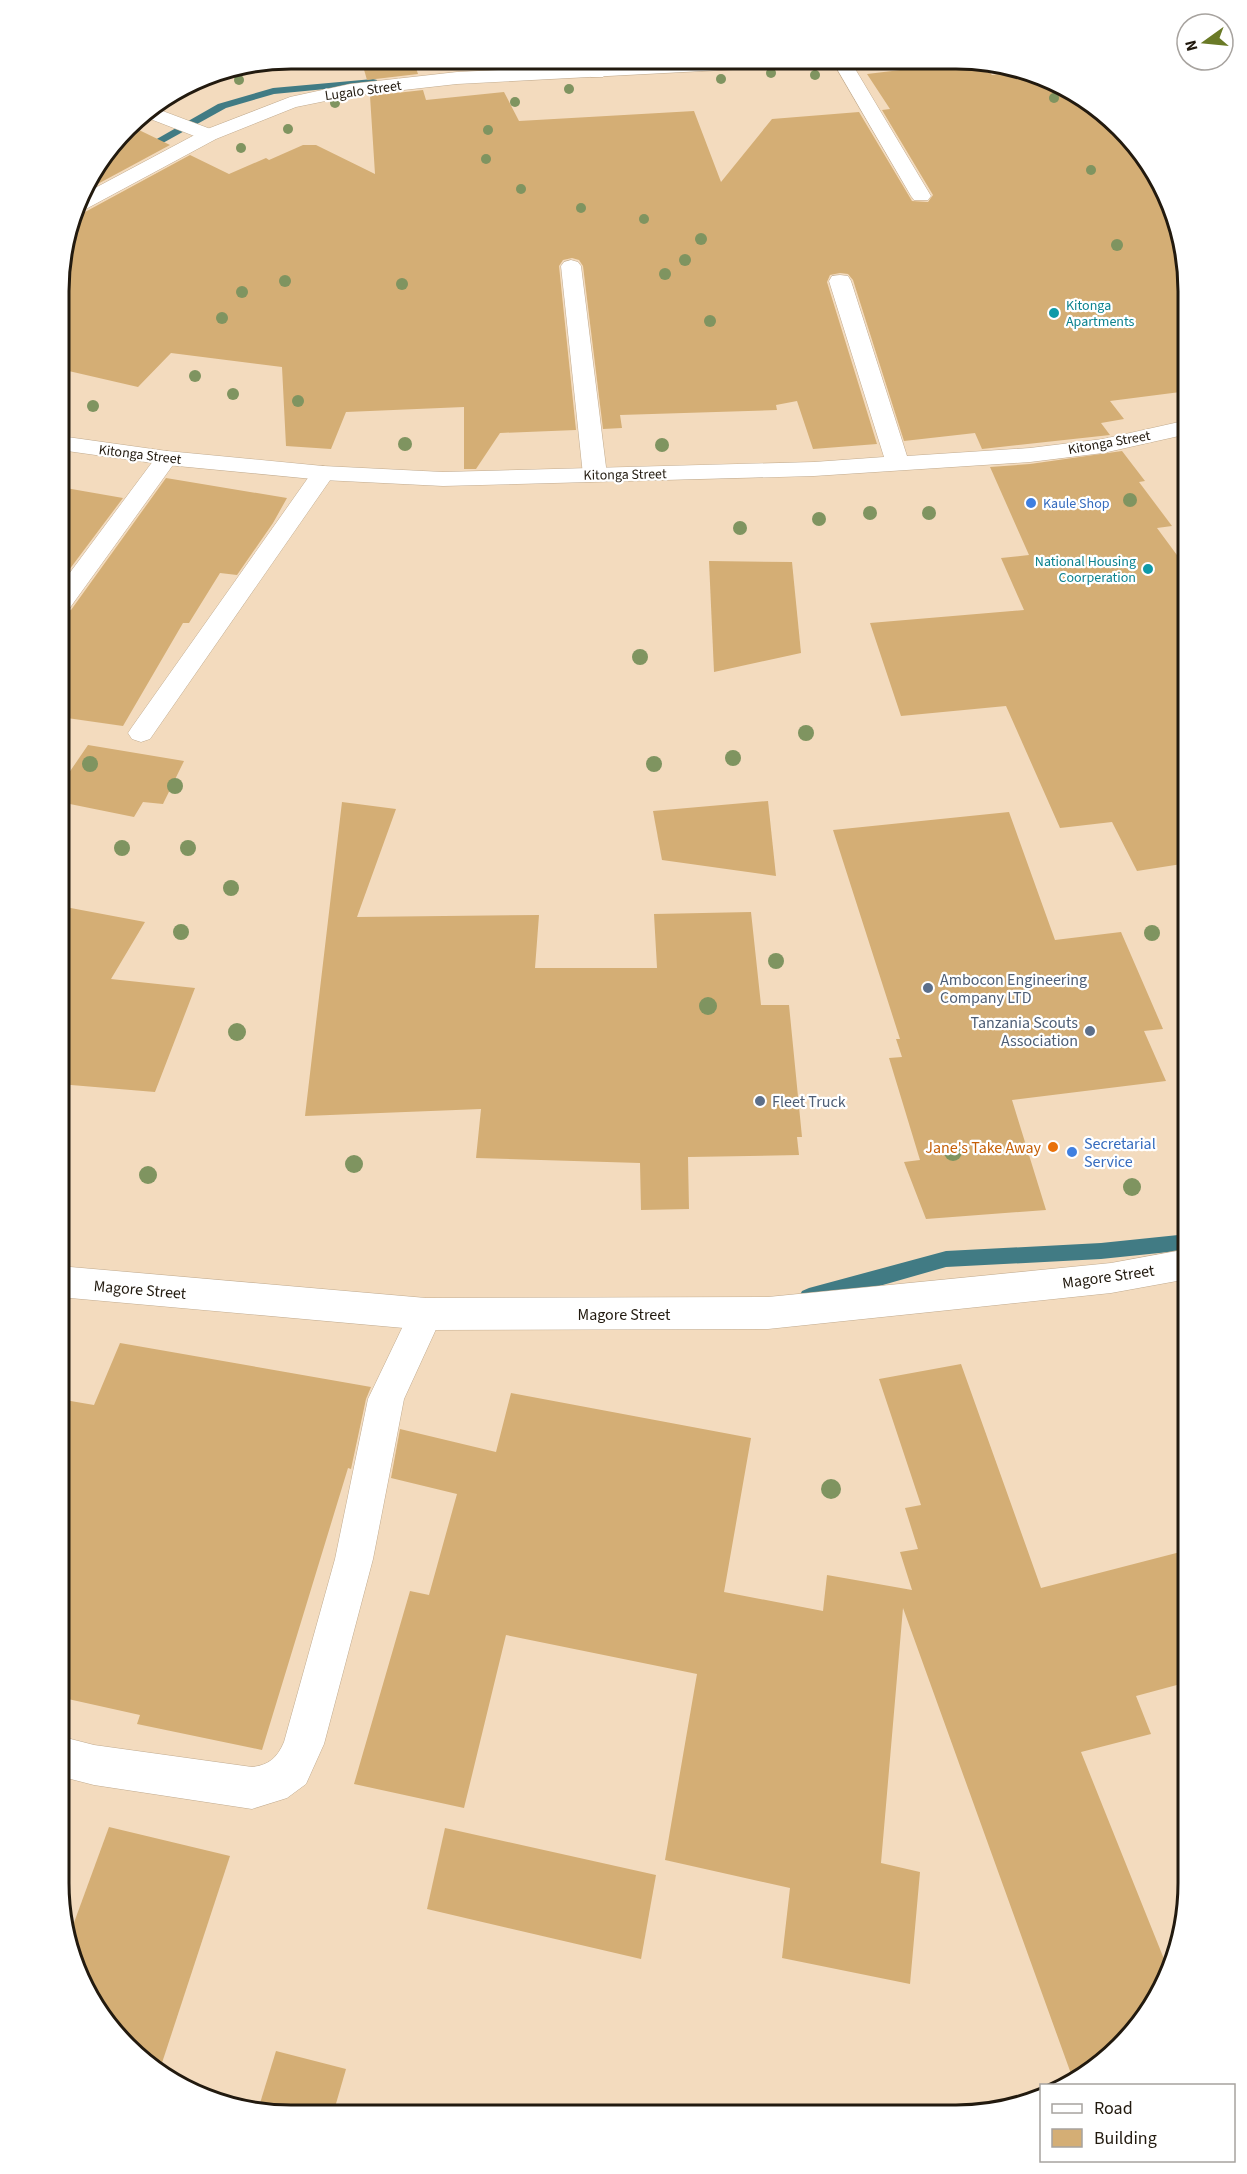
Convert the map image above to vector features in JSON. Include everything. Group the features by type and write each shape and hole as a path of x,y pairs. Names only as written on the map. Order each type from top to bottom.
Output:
{"street":[{"name":"Lugalo Street","path":"89,200 209,135 290,103 350,90 560,69"},
{"path":"840,281 898,464"},
{"name":"Kitonga Street","path":"69,444 167,458 323,473 443,479 814,469 898,464 1030,455 1102,446 1178,429"},
{"name":"Magore Street","path":"69,1282 426,1314 768,1313 1111,1278 1178,1266"}],"lane":[{"path":"846,69 921,196"},
{"path":"156,115 209,135"},
{"path":"571,266 595,475"},
{"path":"69,591 167,458"},
{"path":"141,733 323,473"},
{"path":"69,1758 106,1767 252,1788 272,1786 283,1779 297,1762 304,1744 348,1581 386,1399 426,1314"}],"building":[{"path":"364,69 416,69 418,74 367,80"},
{"path":"909,69 971,69 989,72 992,75 1002,74 1041,86 1067,99 1113,134 1141,168 1155,193 1174,248 1178,276 1178,392 1110,401 1124,419 1101,423 1110,435 982,449 975,433 904,441 853,280 848,274 840,273 830,275 827,282 877,444 813,449 797,401 776,405 777,410 620,415 622,428 603,429 583,266 579,260 572,258 563,260 559,266 576,430 500,433 476,469 464,469 464,407 346,412 331,449 286,446 282,367 171,353 138,387 69,371 69,276 73,248 84,212 190,155 229,174 303,145 316,145 375,174 370,96 423,90 426,100 504,92 519,121 694,111 721,182 772,119 859,112 912,201 928,202 933,195 882,110 890,109 867,74"},
{"path":"138,131 170,145 97,185 115,156"},
{"path":"1122,451 1145,481 1139,482 1172,526 1157,528 1178,556 1178,865 1137,871 1112,822 1060,828 1006,706 901,716 870,623 1024,610 1001,558 1029,555 990,467 1030,464"},
{"path":"166,478 287,498 273,523 237,575 220,573 189,623 183,623 123,726 69,718 69,611"},
{"path":"69,489 123,498 69,570"},
{"path":"709,561 792,562 801,653 714,672"},
{"path":"88,745 184,761 163,804 143,802 134,817 69,804 69,773"},
{"path":"768,801 776,876 662,860 653,811"},
{"path":"342,802 396,809 357,917 539,915 535,968 657,968 654,914 751,912 761,1005 789,1005 802,1137 797,1137 799,1155 688,1157 689,1209 641,1210 640,1163 476,1158 481,1109 305,1116"},
{"path":"1009,812 1055,940 1121,932 1163,1029 1144,1031 1166,1081 1012,1100 1046,1210 926,1219 904,1162 920,1160 889,1058 902,1057 896,1039 900,1039 833,830"},
{"path":"69,908 145,922 111,979 195,988 155,1092 69,1085"},
{"path":"120,1343 371,1387 366,1399 351,1469 348,1468 262,1750 137,1724 140,1715 69,1699 69,1401 94,1405"},
{"path":"961,1364 1041,1588 1178,1553 1178,1685 1136,1696 1151,1734 1081,1752 1164,1959 1141,2006 1123,2029 1102,2050 1071,2073 903,1608 881,1863 920,1872 910,1984 782,1958 790,1888 665,1860 697,1674 506,1635 464,1808 354,1784 410,1591 429,1595 457,1494 391,1478 400,1429 496,1452 511,1393 751,1438 724,1592 823,1611 827,1575 912,1590 900,1552 918,1549 905,1508 921,1505 879,1379"},
{"path":"109,1827 230,1856 162,2063 134,2040 106,2006 86,1968 73,1926"},
{"path":"445,1828 656,1875 641,1959 427,1909"},
{"path":"276,2051 346,2069 336,2105 260,2103"}],"waterway":[{"path":"139,152 222,106 273,91 373,82"},
{"path":"809,1297 946,1259 1101,1251 1178,1243"}],"place":[{"name":"Kitonga Apartments","path":"1054,313"},
{"name":"Kaule Shop","path":"1031,503"},
{"name":"National Housing Coorperation","path":"1148,569"},
{"name":"Ambocon Engineering Company LTD","path":"928,988"},
{"name":"Tanzania Scouts Association","path":"1090,1031"},
{"name":"Fleet Truck","path":"760,1101"},
{"name":"Jane's Take Away","path":"1053,1147"},
{"name":"Secretarial Service","path":"1072,1152"}]}
